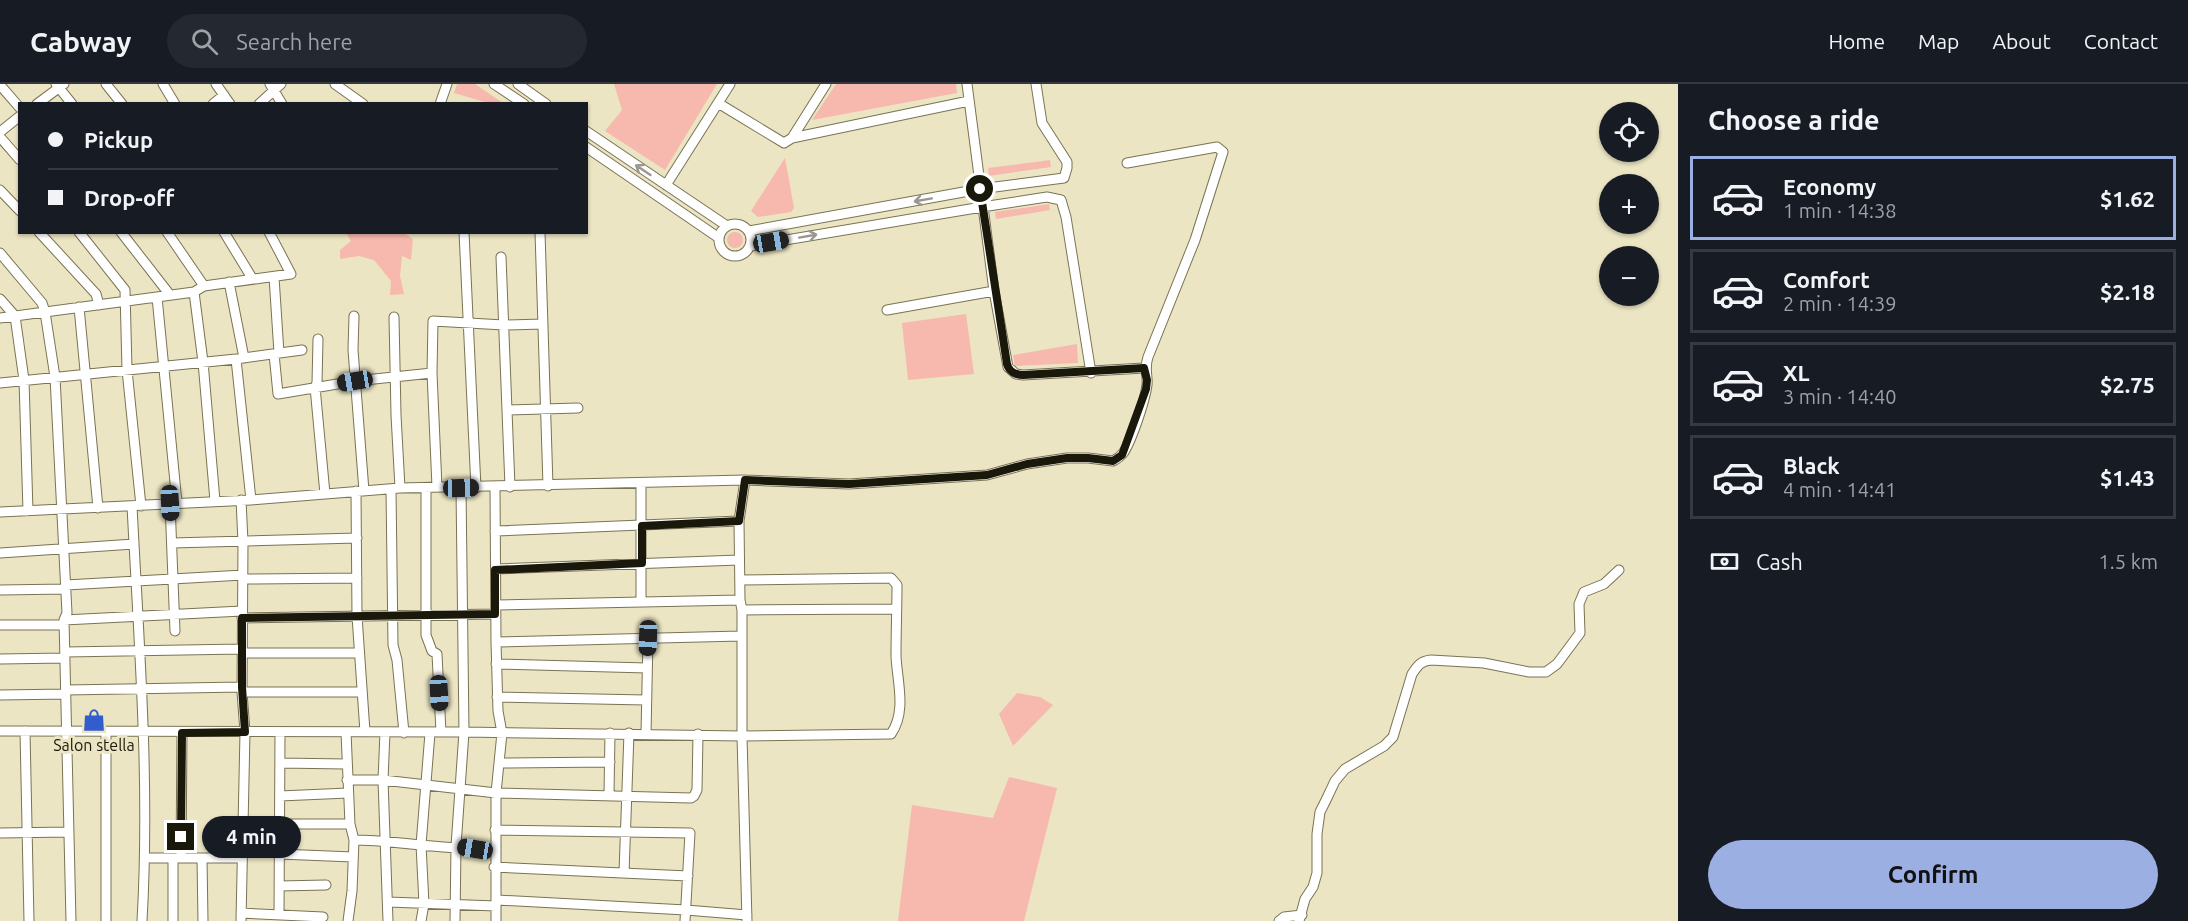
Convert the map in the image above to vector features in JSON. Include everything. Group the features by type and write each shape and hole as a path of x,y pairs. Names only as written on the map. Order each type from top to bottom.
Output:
{"street":[{"path":"106,84 120,102"},
{"path":"163,84 174,102"},
{"path":"216,84 229,102"},
{"path":"335,84 360,102"},
{"path":"441,102 447,84"},
{"path":"494,84 521,102"},
{"path":"518,84 532,88 544,102"},
{"path":"666,185 730,84"},
{"path":"792,138 826,84"},
{"path":"967,84 978,158 982,207 1007,364 1012,372 1023,375 1144,368"},
{"path":"749,231 980,189 1064,178 1066,162 1042,123 1036,84"},
{"path":"0,85 18,106"},
{"path":"39,102 60,85 71,102"},
{"path":"261,102 275,86 281,102"},
{"path":"215,102 224,95"},
{"path":"718,103 784,143 792,138 969,101"},
{"path":"0,132 18,118"},
{"path":"588,132 727,226 739,224 749,231 752,241 748,250 739,256 729,255 721,248 719,238 588,148"},
{"path":"0,137 18,158"},
{"path":"0,512 246,500 437,487 476,488 745,480 849,484 987,475 1027,464 1067,458 1113,461 1122,455 1146,389 1147,380 1144,368 1195,240 1223,152 1217,147 1127,163"},
{"path":"0,190 18,209"},
{"path":"750,246 1047,197 1061,200 1066,217 1091,372"},
{"path":"719,238 727,226"},
{"path":"41,234 96,294 99,305"},
{"path":"82,234 125,290 126,301 127,370 136,506 134,544 144,732 146,858 142,921"},
{"path":"123,234 170,295"},
{"path":"168,234 204,286"},
{"path":"225,234 252,278"},
{"path":"0,318 158,297 194,291 204,286 291,274 270,234"},
{"path":"464,234 476,488"},
{"path":"540,234 548,486"},
{"path":"0,253 42,303 55,377 67,613 64,623 70,921"},
{"path":"501,257 510,487"},
{"path":"274,277 278,394 355,381 432,373"},
{"path":"229,282 240,359 246,500 242,614 242,690 245,732 241,917 279,915 323,917"},
{"path":"194,291 203,362 215,501"},
{"path":"887,310 994,291"},
{"path":"158,297 174,503 172,543 175,631"},
{"path":"0,299 15,316 24,380 28,511"},
{"path":"79,307 98,508"},
{"path":"354,316 353,350 360,491 357,538 357,616 365,732"},
{"path":"394,317 396,489 392,615 393,645 397,660 404,733"},
{"path":"437,487 432,373 433,321 504,325 543,324"},
{"path":"318,339 315,387 325,494"},
{"path":"0,383 240,359 302,350"},
{"path":"508,410 578,408"},
{"path":"388,902 496,903 686,910 747,918 739,560 739,521 745,480"},
{"path":"641,484 641,600"},
{"path":"495,487 495,642 497,697 502,733 496,793 494,867 496,921"},
{"path":"426,488 426,634 432,651 436,654 441,732"},
{"path":"455,921 456,846 464,732 461,488"},
{"path":"495,531 739,521"},
{"path":"172,543 357,538"},
{"path":"0,553 134,544"},
{"path":"495,570 739,560"},
{"path":"1279,921 1284,917 1300,918 1305,899 1313,887 1317,873 1317,834 1320,812 1335,780 1345,769 1384,746 1393,737 1412,674 1418,665 1423,661 1431,660 1474,662 1529,672 1546,672 1557,664 1580,633 1580,604 1584,592 1609,581 1619,570"},
{"path":"0,590 173,580 357,578"},
{"path":"0,731 629,733 742,736 891,734 897,726 900,700 896,657 897,585 891,578 740,580"},
{"path":"0,625 64,623 175,614 357,616 462,614 495,609 641,600 896,609"},
{"path":"495,642 741,636"},
{"path":"646,734 648,638"},
{"path":"0,659 139,650 359,653"},
{"path":"496,664 647,668"},
{"path":"0,695 141,688 362,692"},
{"path":"497,697 646,700"},
{"path":"26,731 29,921"},
{"path":"106,732 106,921"},
{"path":"346,732 350,824 354,840 348,921"},
{"path":"385,732 383,780 388,921"},
{"path":"173,921 182,733"},
{"path":"279,915 280,733"},
{"path":"421,921 424,904 421,845 430,733"},
{"path":"609,795 610,733"},
{"path":"624,873 629,733"},
{"path":"347,780 383,780 496,793 694,796 697,790 698,734"},
{"path":"499,763 610,762"},
{"path":"280,763 346,764"},
{"path":"280,796 348,793"},
{"path":"244,824 350,824"},
{"path":"495,830 626,830 690,833 685,921"},
{"path":"0,832 69,832"},
{"path":"354,840 385,840 421,845 456,846 495,852"},
{"path":"279,854 353,857"},
{"path":"146,858 241,858"},
{"path":"202,858 203,921"},
{"path":"494,867 688,876"},
{"path":"279,886 326,885"}],"shaded area":[{"path":"457,84 475,84 502,102 485,102 454,93"},
{"path":"614,84 717,84 665,170 605,131 622,110"},
{"path":"836,84 956,84 957,93 812,120"},
{"path":"785,158 794,208 791,212 758,217 751,211"},
{"path":"1050,160 1051,167 989,176 988,168"},
{"path":"1049,204 1050,210 996,219 995,212"},
{"path":"732,232 738,232 743,240 741,246 732,248 727,243 727,237"},
{"path":"347,234 406,234 413,239 411,260 402,256 400,276 404,294 390,295 391,281 374,260 359,256 340,259 340,250 351,241"},
{"path":"966,314 974,374 908,380 902,323"},
{"path":"1077,344 1078,363 1015,366 1013,355"},
{"path":"1017,693 1040,697 1053,705 1013,746 999,714"},
{"path":"1009,777 1057,788 1024,921 898,921 912,805 993,818"}],"place":[{"name":"Salon stella","path":"94,720"}],"route":[{"path":"181,837 182,733 245,732 242,687 242,618 495,614 495,570 642,563 642,526 739,521 745,480 849,484 954,478 987,475 1027,464 1067,458 1113,461 1122,455 1146,389 1147,380 1144,368 1023,375 1010,370 994,291 980,189"}]}
